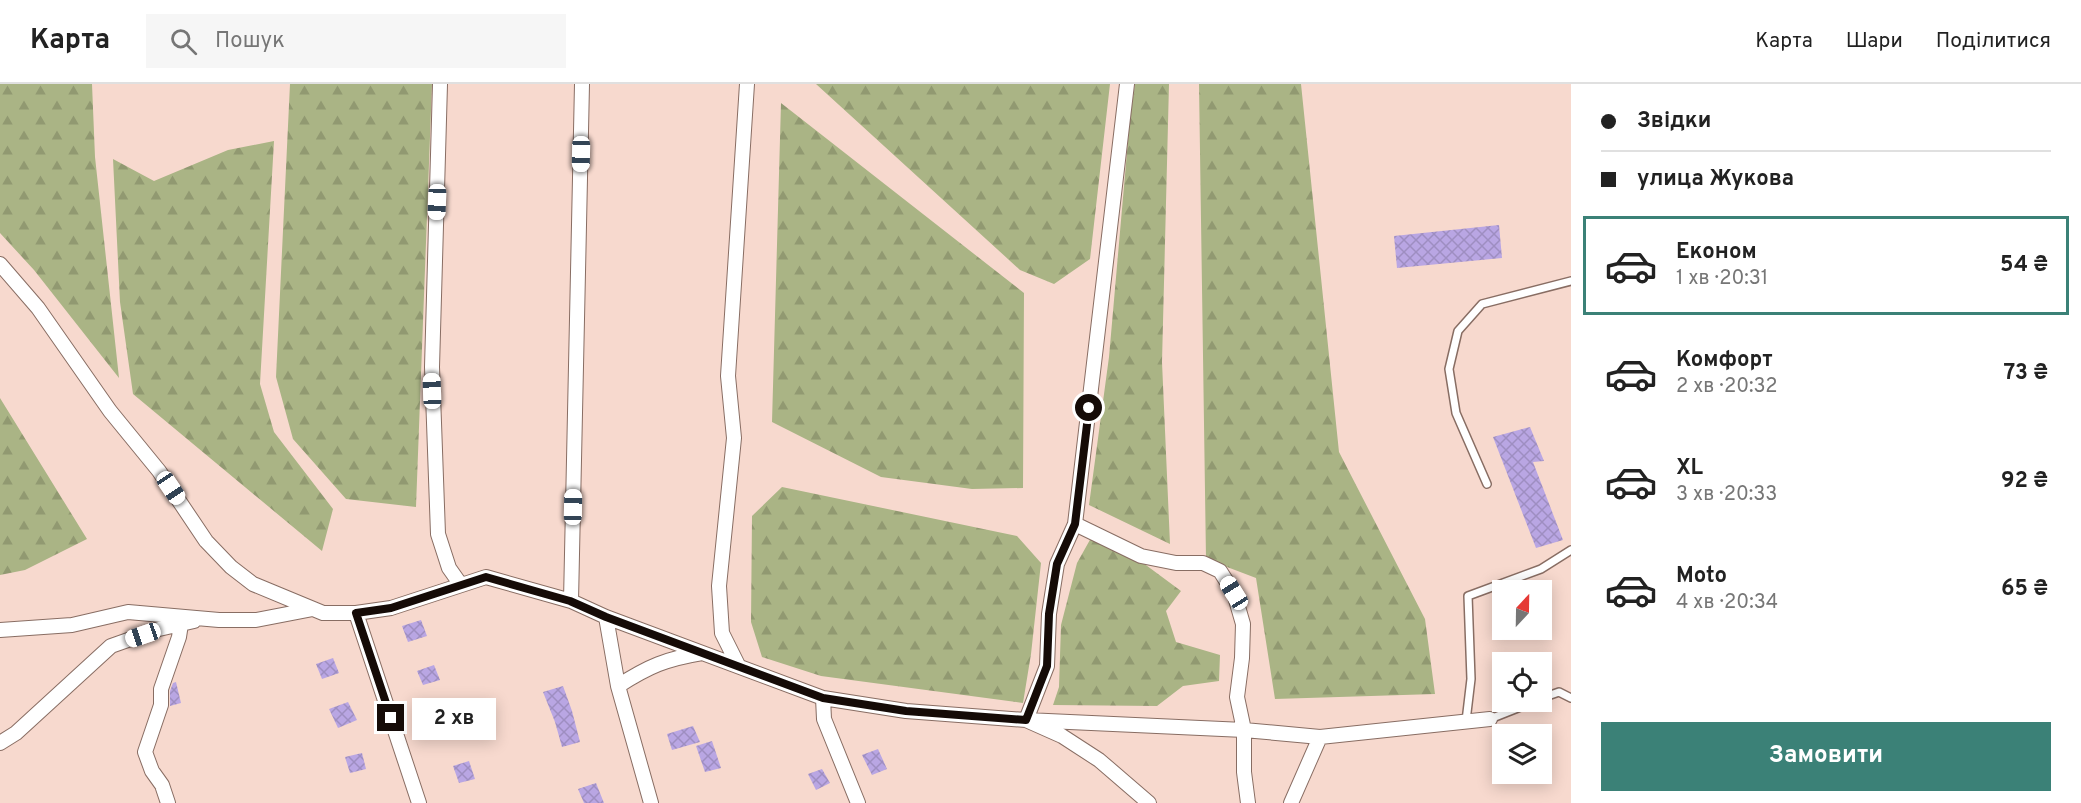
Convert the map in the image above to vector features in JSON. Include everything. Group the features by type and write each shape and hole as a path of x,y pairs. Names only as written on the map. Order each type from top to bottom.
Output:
{"street":[{"path":"441,84 432,367 438,534 449,568 461,585"},
{"path":"570,601 582,84"},
{"path":"738,665 722,633 719,586 734,438 728,376 747,84"},
{"path":"1026,720 1047,666 1049,614 1057,564 1075,524 1127,84"},
{"path":"0,264 38,308 110,411 159,471 206,541 231,567 253,584 323,613 356,613 391,608 486,577 570,601 606,617 823,698 906,711 1026,720 1244,730 1320,737 1490,719"},
{"path":"1075,524 1142,556 1176,563 1203,563 1220,571 1234,593 1242,624 1242,658 1237,697 1244,730 1244,772 1248,803"},
{"path":"0,630 72,625 128,612 256,620 314,609"},
{"path":"356,613 419,803"},
{"path":"606,617 618,686 651,803"},
{"path":"0,743 16,733 111,646 159,629 204,618"},
{"path":"168,803 162,785 152,771 145,752 161,705 161,689 179,637 181,624"},
{"path":"618,686 645,668 677,657 703,652"},
{"path":"823,698 824,719 858,803"},
{"path":"1026,720 1062,736 1099,759 1149,803"},
{"path":"1291,803 1320,737"}],"lane":[{"path":"1487,484 1456,413 1449,369 1458,332 1482,304 1571,281"},
{"path":"1466,721 1471,679 1468,596 1541,569 1571,550"},
{"path":"1552,694 1559,692 1571,698"},
{"path":"1490,719 1508,712"}],"green space":[{"path":"0,84 92,84 95,157 119,378 34,270 0,233"},
{"path":"290,84 432,84 416,507 346,499 293,439 276,377"},
{"path":"816,84 1110,84 1090,259 1054,284 1020,270"},
{"path":"1135,84 1169,84 1162,362 1170,544 1089,505 1109,357"},
{"path":"1199,84 1301,84 1339,452 1425,619 1435,694 1275,699 1256,578 1206,559"},
{"path":"781,103 1024,293 1023,488 972,489 881,477 772,422"},
{"path":"274,141 260,384 274,432 333,509 322,551 133,394 120,302 113,159 154,181 228,150"},
{"path":"0,398 87,539 25,570 0,575"},
{"path":"782,487 1017,536 1041,563 1023,703 821,676 762,657 751,622 752,516"},
{"path":"1104,534 1181,591 1166,611 1176,642 1220,655 1219,681 1183,686 1157,706 1053,705 1059,687 1061,625 1077,563 1091,538"}],"building":[{"path":"1499,225 1502,258 1397,268 1394,236"},
{"path":"1530,427 1544,461 1533,462 1563,540 1536,548 1493,437"},
{"path":"421,620 427,636 408,642 402,626"},
{"path":"333,658 339,673 322,679 316,664"},
{"path":"434,665 440,680 423,685 417,671"},
{"path":"176,682 181,703 170,706 170,691 173,683"},
{"path":"563,686 580,742 562,747 543,692"},
{"path":"348,702 357,720 338,728 329,709"},
{"path":"450,702 462,731 443,737 430,708"},
{"path":"693,726 700,742 672,750 667,734"},
{"path":"712,741 721,768 705,772 696,746"},
{"path":"878,749 887,769 872,775 862,755"},
{"path":"362,753 366,769 350,773 345,757"},
{"path":"469,761 475,779 459,783 453,766"},
{"path":"822,769 830,783 816,790 808,774"},
{"path":"596,783 604,803 584,803 578,789"}],"route":[{"path":"391,718 356,613 391,608 486,577 570,601 606,617 823,698 906,711 1026,720 1047,666 1049,614 1057,564 1075,524 1089,408"}]}
